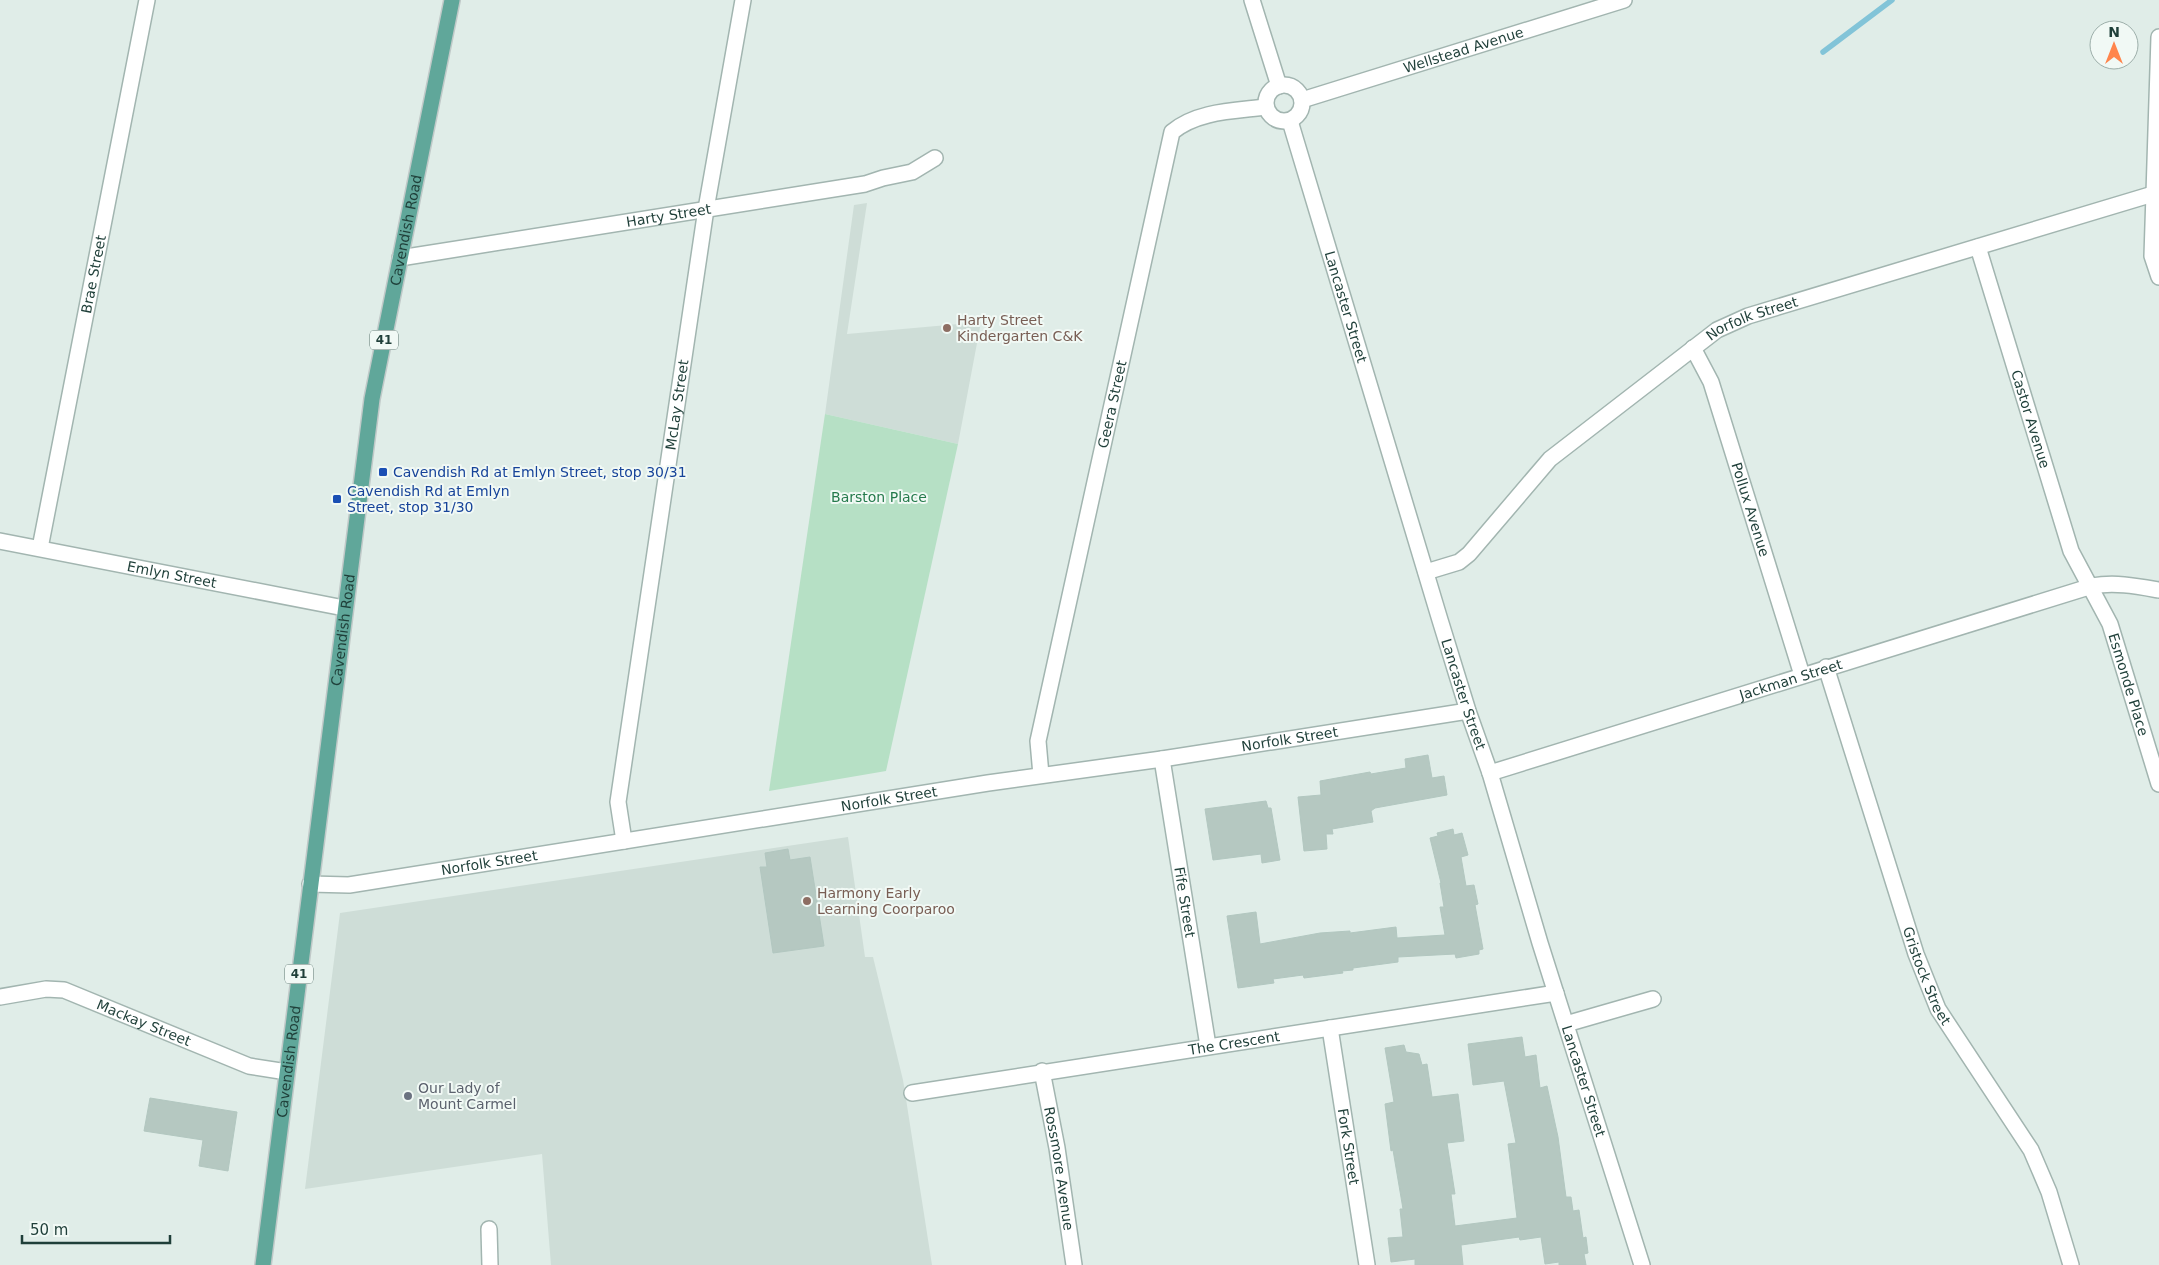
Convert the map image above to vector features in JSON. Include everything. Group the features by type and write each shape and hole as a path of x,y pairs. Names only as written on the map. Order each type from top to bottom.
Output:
{"main road":[{"name":"Cavendish Road","path":"263,1265 344,608 372,399 452,0"}],"street":[{"name":"Brae Street","path":"40,548 147,0"},
{"name":"McLay Street","path":"624,841 618,802 706,209 743,0"},
{"path":"1252,0 1278,86"},
{"name":"Wellstead Avenue","path":"1302,100 1624,0"},
{"path":"2159,36 2152,256 2159,277"},
{"path":"1278,86 1291,86 1300,94 1303,105 1299,115 1290,120 1278,120 1268,112 1266,101 1270,92 1278,86"},
{"name":"Geera Street","path":"1042,775 1038,741 1172,132 1183,122 1202,116 1266,106"},
{"name":"Lancaster Street","path":"1290,120 1468,711 1490,773 1556,993 1642,1265"},
{"name":"Harty Street","path":"400,258 865,184 882,178 912,172 935,158"},
{"name":"Norfolk Street","path":"1426,572 1459,562 1469,554 1550,459 1717,330 1748,316 2153,194"},
{"name":"Castor Avenue","path":"1978,247 2071,551 2092,586"},
{"name":"Pollux Avenue","path":"1694,348 1711,382 1802,675"},
{"name":"Emlyn Street","path":"0,541 344,608"},
{"name":"Jackman Street","path":"1490,773 1826,667 2092,586 2129,584 2159,590"},
{"name":"Esmonde Place","path":"2092,586 2110,624 2159,784"},
{"name":"Gristock Street","path":"1826,667 1916,954 1938,1009 2031,1150 2049,1192 2071,1265"},
{"name":"Norfolk Street","path":"310,884 349,885 1042,775 1162,759 1468,711"},
{"name":"Fife Street","path":"1162,759 1208,1046"},
{"name":"Mackay Street","path":"0,997 46,989 59,989 250,1066 287,1072"},
{"name":"The Crescent","path":"912,1093 1042,1071 1556,993"},
{"path":"1566,1024 1653,999"},
{"name":"Fork Street","path":"1330,1028 1367,1265"},
{"name":"Rossmore Avenue","path":"1042,1071 1057,1148 1074,1265"},
{"path":"489,1229 490,1265"}],"shaded area":[{"name":"Harty Street Kindergarten C&K","path":"867,203 847,334 981,322 958,444 825,414 854,205"},
{"name":"Our Lady of Mount Carmel","path":"848,837 865,957 873,957 903,1080 932,1265 551,1265 542,1154 305,1189 340,913"}],"green space":[{"name":"Barston Place","path":"825,414 958,444 886,771 769,791"}],"building":[{"path":"1428,755 1432,778 1444,776 1447,795 1375,808 1371,811 1373,822 1332,829 1333,834 1326,834 1327,849 1304,851 1298,797 1321,795 1320,781 1406,768 1405,759"},
{"path":"1266,801 1268,808 1271,808 1280,860 1262,863 1261,854 1213,860 1205,809"},
{"path":"1453,829 1454,835 1462,833 1468,855 1461,857 1466,886 1474,885 1478,904 1475,905 1483,949 1479,950 1479,954 1456,958 1455,954 1398,957 1398,962 1353,968 1353,970 1342,971 1343,973 1304,978 1303,975 1273,979 1274,983 1238,988 1227,916 1256,912 1260,944 1320,933 1350,931 1350,933 1396,927 1397,938 1445,935 1440,907 1444,907 1441,883 1430,838 1438,836 1437,833"},
{"path":"788,849 790,860 810,857 824,946 773,953 760,867 767,867 765,853"},
{"path":"1522,1037 1525,1057 1536,1055 1540,1088 1547,1086 1558,1137 1566,1197 1571,1197 1573,1211 1579,1210 1583,1238 1586,1237 1588,1253 1584,1254 1586,1265 1559,1265 1559,1262 1545,1264 1541,1237 1520,1240 1519,1237 1461,1245 1463,1265 1415,1265 1415,1259 1391,1262 1388,1238 1403,1237 1400,1209 1403,1209 1393,1150 1391,1151 1385,1104 1394,1102 1385,1048 1404,1045 1406,1052 1419,1054 1422,1065 1427,1064 1432,1097 1458,1094 1464,1141 1447,1143 1455,1194 1451,1194 1455,1226 1517,1218 1508,1144 1516,1143 1504,1081 1473,1085 1468,1044"},
{"path":"150,1098 237,1112 228,1171 199,1166 203,1140 144,1131"}],"waterway":[{"path":"1823,52 1892,0"}],"place":[{"name":"Harty Street Kindergarten C&K","path":"947,328"},
{"name":"Cavendish Rd at Emlyn Street, stop 30/31","path":"383,472"},
{"name":"Cavendish Rd at Emlyn Street, stop 31/30","path":"337,499"},
{"name":"Harmony Early Learning Coorparoo","path":"807,901"},
{"name":"Our Lady of Mount Carmel","path":"408,1096"}]}
